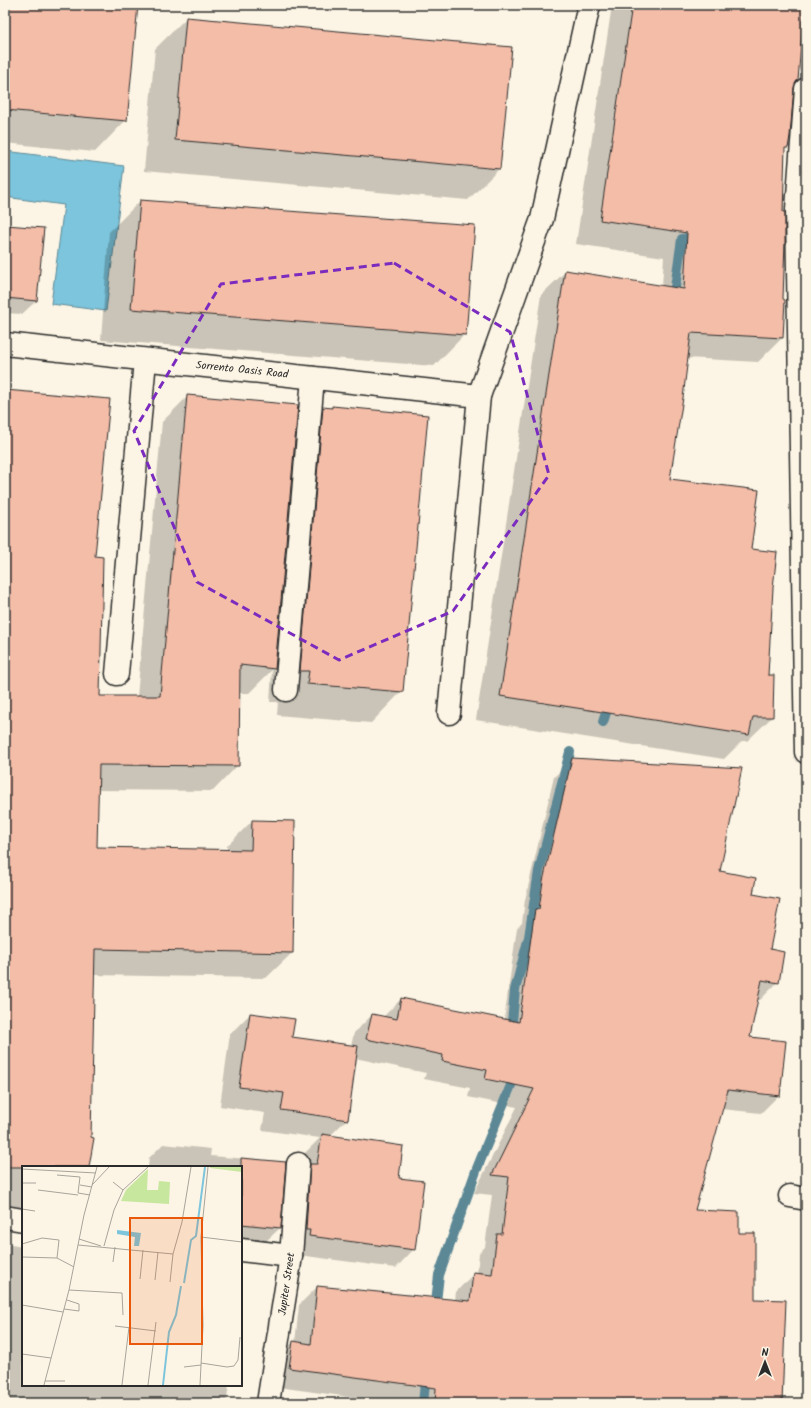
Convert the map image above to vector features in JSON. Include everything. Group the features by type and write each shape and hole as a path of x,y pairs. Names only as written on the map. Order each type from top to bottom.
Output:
{"street":[{"path":"449,712 480,396 542,219 589,5"},
{"path":"806,89 802,209 806,752"},
{"name":"Sorrento Oasis Road","path":"5,344 480,396"},
{"path":"118,674 145,360"},
{"path":"286,690 313,378"},
{"name":"Jupiter Street","path":"268,1403 291,1256 298,1164"},
{"path":"5,1218 22,1220"},
{"path":"242,1250 291,1256"}],"highlighted area":[{"path":"394,263 510,332 549,475 453,611 339,660 197,582 134,431 221,284"}],"water":[{"path":"5,151 124,166 106,311 51,304 64,205 5,197"}],"building":[{"path":"5,5 138,5 127,121 5,110"},
{"path":"632,5 764,5 804,8 798,80 794,88 788,148 785,148 783,212 785,212 785,241 783,299 785,300 783,338 691,333 683,398 670,479 759,490 751,549 777,552 773,588 768,675 774,675 773,717 753,717 749,735 500,696 565,270 684,289 687,233 600,220"},
{"path":"186,17 512,47 500,169 175,140"},
{"path":"140,200 475,225 466,335 131,309"},
{"path":"6,225 44,228 37,301 5,298"},
{"path":"5,390 110,399 95,556 103,557 100,696 160,696 187,395 298,405 275,669 240,665 239,766 99,765 97,847 251,850 252,820 295,821 293,953 95,949 91,1137 94,1138 89,1166 5,1167"},
{"path":"332,406 428,415 403,692 307,684 309,671 300,671 323,407 332,408"},
{"path":"572,758 742,768 720,871 756,878 753,894 780,899 770,949 784,952 779,983 762,980 750,1037 786,1041 780,1096 728,1090 695,1210 739,1212 739,1233 755,1233 755,1299 786,1300 782,1403 435,1403 436,1388 289,1368 293,1341 311,1344 317,1286 470,1301 473,1272 492,1274 497,1234 502,1234 509,1177 492,1175 534,1089 485,1079 487,1070 442,1061 443,1055 366,1039 372,1014 397,1019 401,998 519,1022 535,909 539,909 543,881"},
{"path":"250,1013 295,1019 292,1037 358,1046 348,1120 281,1110 284,1093 239,1087"},
{"path":"322,1134 403,1146 399,1178 424,1181 415,1250 309,1236 310,1230 306,1230 310,1164 317,1164"},
{"path":"241,1158 286,1162 281,1228 242,1224"}],"waterway":[{"path":"673,301 682,239 700,237"},
{"path":"603,722 610,700"},
{"path":"511,1033 515,990 529,937 539,871 570,752"},
{"path":"435,1311 439,1275 476,1171 516,1073"},
{"path":"423,1403 426,1374"}]}
